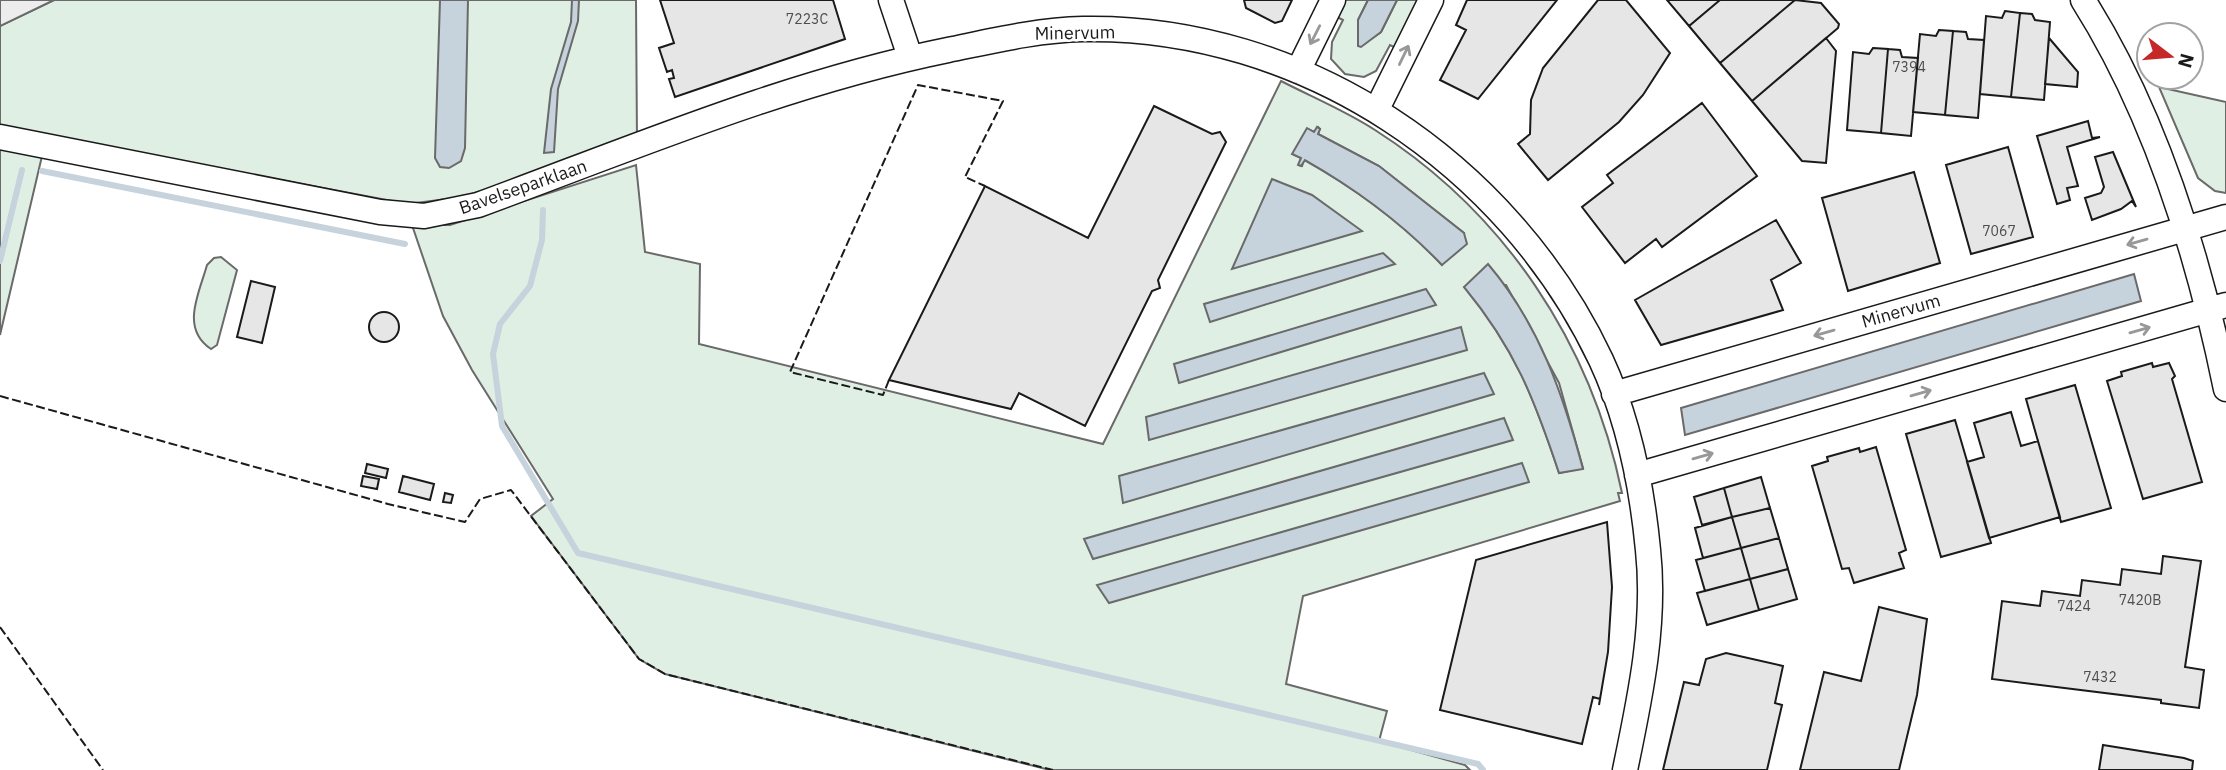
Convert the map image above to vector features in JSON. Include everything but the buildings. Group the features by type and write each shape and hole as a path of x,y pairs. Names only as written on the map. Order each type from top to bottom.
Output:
{"street":[{"path":"891,0 910,57"},
{"path":"1298,71 1333,0"},
{"path":"1377,109 1431,0"},
{"path":"2084,0 2103,32 2129,87 2218,307 2226,389"},
{"name":"Minervum","path":"910,57 1023,34 1083,29 1150,33 1209,43 1258,56 1298,71 1377,109 1434,150 1474,185 1516,229 1575,313 1614,394 1637,475 1651,592 1647,649 1625,770"},
{"name":"Bavelseparklaan","path":"0,136 380,212 424,216 478,205 802,87 910,57"},
{"name":"Minervum","path":"1614,394 2226,217"},
{"path":"1637,475 2218,307"}],"green space":[{"path":"54,0 636,0 637,142 462,197 408,204 0,127 0,26"},
{"path":"1345,0 1368,0 1358,20 1364,43 1381,32 1397,0 1420,0 1396,48 1390,45 1376,71 1364,77 1345,74 1331,59 1332,42 1343,20 1337,17"},
{"path":"1281,81 1364,123 1422,163 1464,201 1502,242 1536,286 1565,334 1589,385 1608,438 1622,493 1618,493 1620,501 1303,596 1286,684 1387,711 1379,741 1465,765 1470,770 1050,770 665,674 639,659 531,516 553,499 472,370 443,316 412,225 450,225 636,165 645,252 700,264 699,344 1103,444","holes":["1318,127 1318,134 1379,166 1464,233 1442,265 1394,221 1360,195 1304,160 1302,166 1299,165 1301,158 1293,154 1307,129 1315,132","1506,285 1559,383 1583,468 1559,473 1541,421 1510,353 1465,287"]},
{"path":"2161,91 2177,91 2226,102 2226,193 2215,191 2198,178"},
{"path":"0,147 42,156 0,335"},
{"path":"221,257 237,270 217,345 211,349 196,331 194,310 207,265 214,258"}],"shaded area":[{"path":"0,0 54,0 0,26"},
{"path":"440,0 468,0 465,148 461,161 449,168 440,167 435,158"},
{"path":"572,0 579,0 578,21 558,89 554,152 544,153 551,89 571,22"},
{"path":"1368,0 1397,0 1381,32 1361,47 1358,46 1358,20"},
{"path":"1317,127 1320,129 1318,134 1379,166 1464,233 1467,244 1442,265 1394,221 1360,195 1305,160 1301,166 1298,165 1301,158 1292,154 1307,128 1314,132"},
{"path":"1272,179 1312,195 1362,231 1232,269"},
{"path":"1383,253 1395,264 1210,322 1204,304"},
{"path":"1488,264 1522,311 1535,335 1558,387 1583,469 1559,473 1541,421 1510,353 1464,287"},
{"path":"2134,274 2141,301 1685,435 1681,408"},
{"path":"1426,289 1436,305 1179,383 1174,364"},
{"path":"1461,327 1467,350 1149,440 1146,417"},
{"path":"1484,373 1494,394 1123,503 1119,476"},
{"path":"1504,418 1513,440 1093,559 1084,539"},
{"path":"1522,463 1529,482 1109,603 1097,585"}],"waterway":[{"path":"0,261 22,170"},
{"path":"42,171 405,244"},
{"path":"543,210 542,240 530,286 500,324 493,354 502,426 578,553 1478,764 1483,770"}],"fence":[{"path":"889,380 883,395 790,372 918,85 1003,101 965,177 985,186"},
{"path":"0,396 388,504 465,522 480,499 511,490 639,659 665,674 1053,770"},
{"path":"0,627 103,770"}]}
